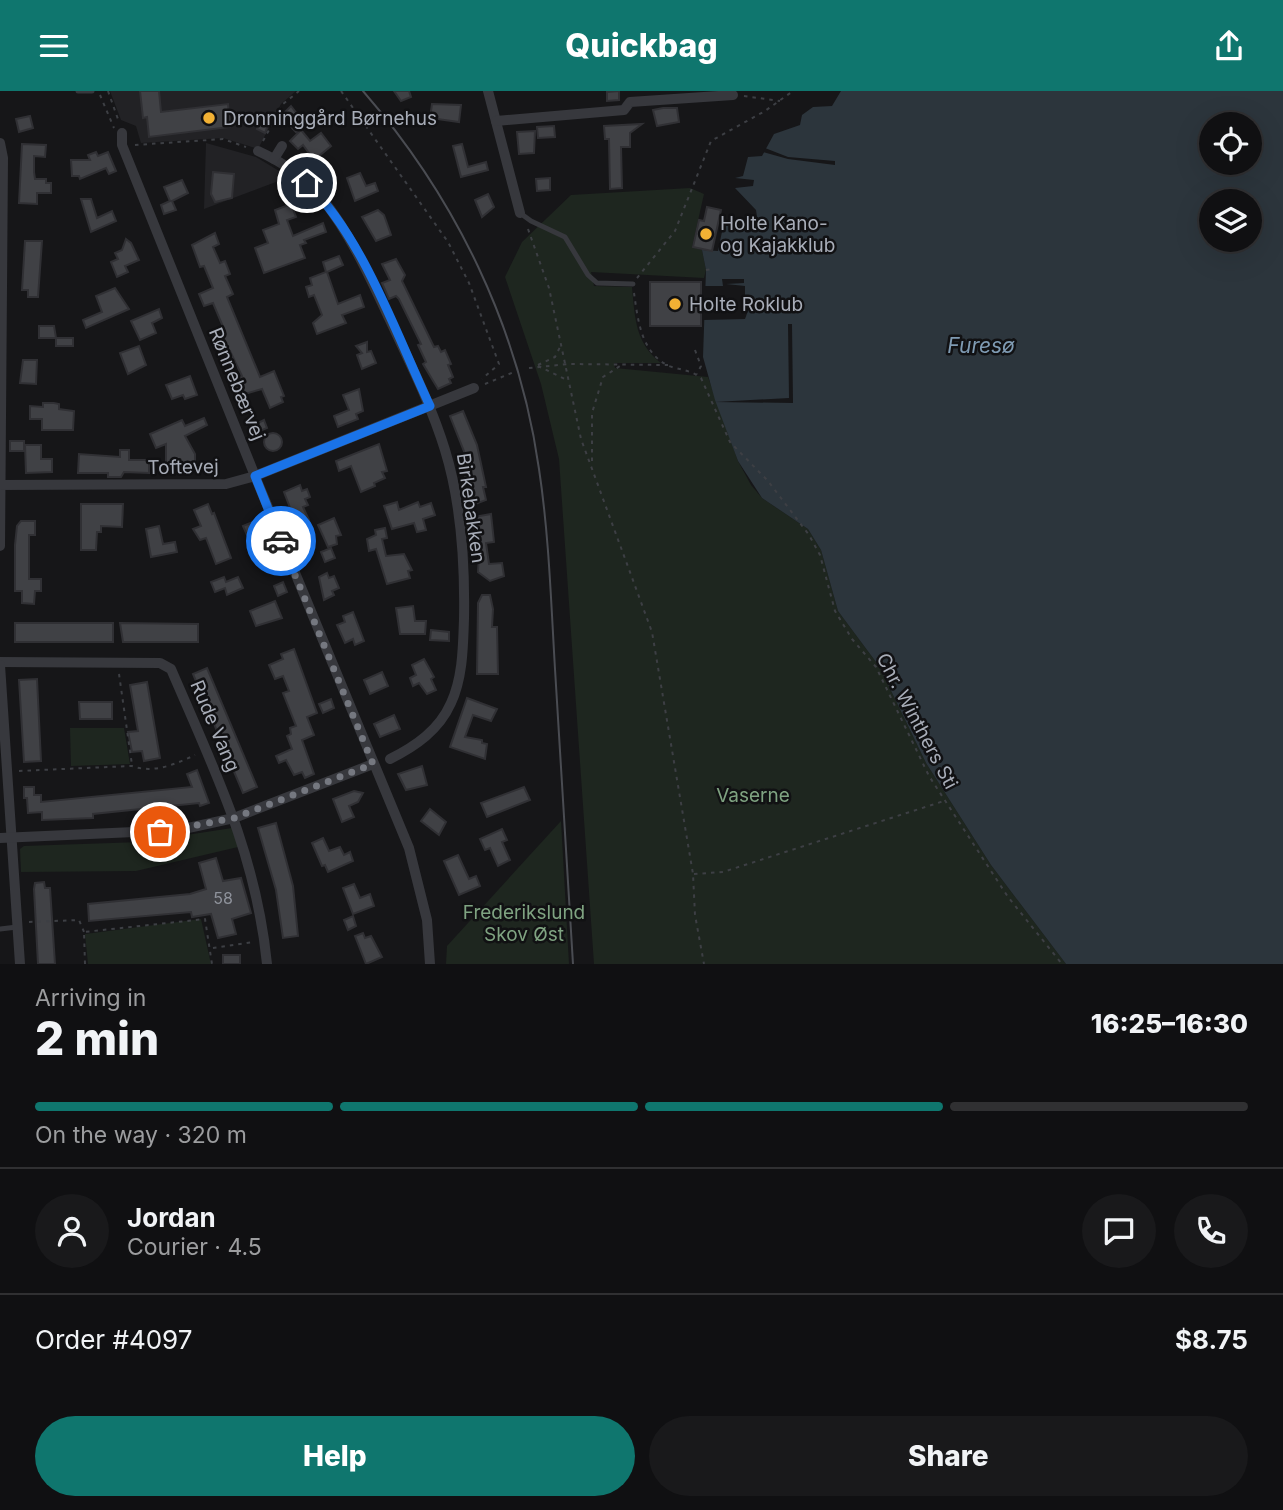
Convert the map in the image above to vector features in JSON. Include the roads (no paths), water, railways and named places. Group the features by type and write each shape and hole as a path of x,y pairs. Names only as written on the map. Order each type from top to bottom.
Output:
{"street":[{"path":"488,91 520,213"},
{"path":"496,121 624,110 631,102 738,96"},
{"name":"Rønnebærvej","path":"122,133 122,145 415,865 426,920 430,964"},
{"path":"0,143 3,158 0,547"},
{"path":"274,159 282,146"},
{"name":"Birkebakken","path":"258,151 307,183 338,220 370,278 430,406 446,451 454,492 464,588 463,651 456,690 445,713 432,731 413,747 390,759"},
{"name":"Toftevej","path":"1,485 226,485 255,476 477,387"},
{"path":"0,663 6,772 5,838 20,964"},
{"name":"Rude Vang","path":"0,663 160,663 172,669 234,818 251,867 267,964"},
{"path":"5,838 140,834 179,830 234,818 373,764"}],"lane":[{"path":"78,91 92,91"},
{"path":"520,213 565,237 597,283 633,284"},
{"path":"0,929 17,925"}],"water":[{"name":"Furesø","path":"841,91 1283,91 1283,964 1066,964 991,865 926,763 879,666 838,611 821,550 808,529 762,498 738,461 715,400 703,357 706,270 702,250 718,251 724,222 750,231 758,223 756,210 735,188 753,186 754,180 735,178 743,176 748,157 762,156 774,134 800,125 802,115 813,107 832,106"}],"tram line":[{"path":"363,91 427,175 454,220 499,316 530,417 547,544 573,964"}],"place":[{"name":"Dronninggård Børnehus","path":"209,118"},
{"name":"Holte Kano- og Kajakklub","path":"706,234"},
{"name":"Holte Roklub","path":"675,304"}],"park label":[{"name":"Vaserne","path":"753,795"},
{"name":"Frederikslund Skov Øst","path":"524,923"}]}
